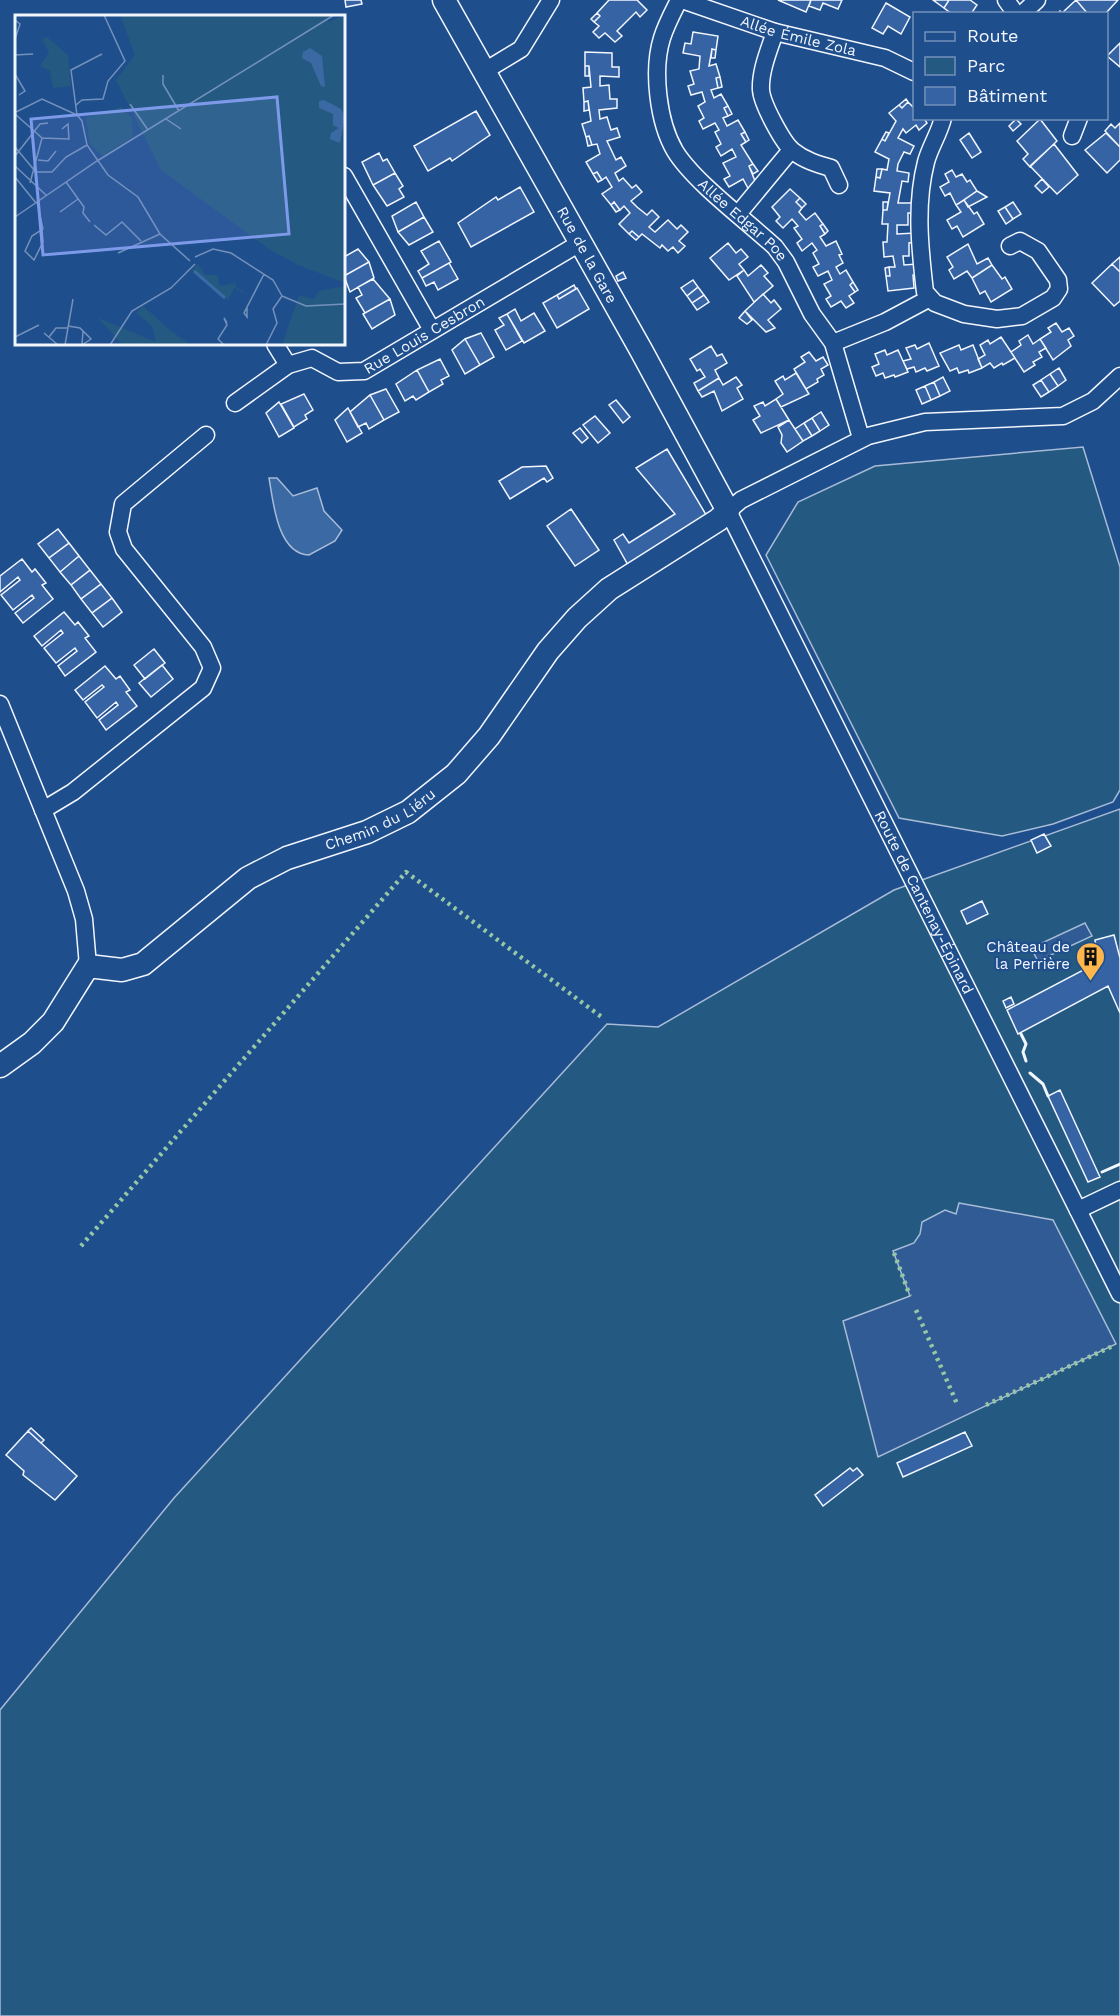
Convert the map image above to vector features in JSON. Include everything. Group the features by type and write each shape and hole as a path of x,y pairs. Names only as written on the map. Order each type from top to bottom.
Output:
{"street":[{"name":"Rue de la Gare","path":"444,0 728,511"},
{"path":"483,72 521,49 551,0"},
{"path":"1024,12 1037,0"},
{"name":"Allée Émile Zola","path":"686,1 775,32 885,58 913,71"},
{"name":"Allée Edgar Poe","path":"686,1 662,36 659,51 658,74 668,135 676,152 689,168 775,247 786,262 812,314 833,343 861,438"},
{"path":"775,32 761,91 765,105 791,150 807,160 831,168 839,184"},
{"path":"942,120 926,160 919,213 925,292 935,303 964,314 997,319 1023,316 1053,298 1059,289 1058,280 1038,251 1020,241 1010,246"},
{"path":"1072,136 1078,120"},
{"path":"738,214 791,150"},
{"path":"345,178 432,330"},
{"name":"Rue Louis Cesbron","path":"235,403 288,365 312,358 338,372 364,371 580,243"},
{"path":"833,343 885,322 930,298"},
{"path":"276,345 288,365"},
{"path":"728,511 741,500 861,438 925,422 1063,416 1093,401 1120,375"},
{"path":"44,810 73,792 203,688 212,668 203,647 124,549 118,532 123,504 206,435"},
{"name":"Chemin du Liéru","path":"88,966 122,970 143,964 248,878 287,858 368,832 408,812 456,774 489,736 548,651 577,618 609,589 718,520 728,511"},
{"name":"Route de Cantenay-Épinard","path":"728,511 1120,1293"},
{"path":"0,704 79,900 84,919 88,966 53,1022 32,1042 0,1066"},
{"path":"1078,1210 1120,1190"}],"green space":[{"path":"1083,447 1120,567 1120,790 1113,802 1053,824 1002,836 899,818 766,555 798,502 875,466"},
{"path":"1120,809 1120,2016 0,2016 0,1710 174,1498 607,1024 658,1027 894,890"}],"shaded area":[{"path":"269,478 277,478 293,496 317,488 324,511 342,530 335,541 309,555 298,552 290,546 278,524"},
{"path":"1085,923 1092,936 1038,961 1031,948"},
{"path":"959,1203 1053,1220 1116,1344 878,1457 843,1321 910,1296 893,1251 914,1243 920,1234 922,1222 945,1210 956,1214"}],"building":[{"path":"345,0 361,0 362,4 346,7"},
{"path":"609,0 637,0 647,10 640,17 636,12 617,31 622,36 615,42 605,33 599,38 593,32 599,26 594,22 600,16 597,13"},
{"path":"778,0 811,0 806,12"},
{"path":"811,0 842,0 838,9 823,3 820,10 809,6"},
{"path":"933,0 949,0 944,8"},
{"path":"949,0 970,0 977,5 972,12 949,12 944,8"},
{"path":"1076,0 1086,12 1063,12"},
{"path":"1076,0 1118,0 1107,12 1086,12"},
{"path":"886,3 910,17 901,34 888,26 883,34 872,28"},
{"path":"597,13 600,16 594,22 591,19"},
{"path":"693,32 718,36 716,50 712,49 709,66 716,64 720,77 716,78 718,88 711,90 714,98 721,94 728,106 724,108 728,116 723,118 727,126 738,120 745,132 741,134 746,142 741,145 753,164 749,166 755,181 749,190 743,179 729,187 724,179 730,176 723,163 736,157 732,149 721,156 716,147 721,144 715,132 719,130 715,123 703,129 699,121 704,118 698,106 705,102 702,92 691,95 688,86 694,84 690,71 699,69 700,56 683,53 685,43 691,44"},
{"path":"1120,43 1120,67 1108,57"},
{"path":"712,49 716,50 715,58 711,58"},
{"path":"585,52 612,53 612,67 619,67 619,77 600,76 600,86 609,85 610,99 617,99 617,108 599,110 600,119 607,117 611,130 617,128 620,137 607,141 616,160 621,157 626,166 615,173 619,181 623,178 632,188 636,185 642,192 631,201 637,207 647,215 652,210 659,217 649,227 655,232 668,220 677,229 681,225 688,232 679,241 685,246 678,253 673,247 668,251 662,245 660,248 642,234 639,237 632,231 629,234 619,224 630,213 624,206 620,210 614,202 611,205 602,194 612,187 606,177 602,180 597,172 593,174 586,162 600,154 597,144 592,145 589,136 586,137 582,124 591,121 588,101 584,102 583,88 591,87 589,66 585,66"},
{"path":"585,66 589,66 589,76 585,76"},
{"path":"720,77 722,87 718,88 716,78"},
{"path":"906,99 908,102 902,108 899,105"},
{"path":"588,101 589,110 584,111 584,102"},
{"path":"908,102 913,107 913,120 925,120 927,123 919,130 916,125 906,133 903,129 898,138 914,146 910,154 904,152 898,164 897,171 909,173 908,182 902,181 898,203 916,203 915,213 908,213 908,225 897,225 897,234 915,233 916,242 909,243 909,256 903,256 904,265 917,264 918,274 913,275 914,288 888,291 886,276 890,276 889,267 895,267 893,256 884,257 883,242 887,242 888,224 882,224 883,210 887,210 890,193 874,191 876,177 880,178 882,169 887,170 889,159 875,152 882,139 885,141 896,121 889,113 899,105 902,108"},
{"path":"728,106 732,114 728,116 724,108"},
{"path":"476,111 490,135 452,161 450,158 428,171 414,146"},
{"path":"1015,120 1021,124 1013,131 1009,126"},
{"path":"1041,120 1057,141 1030,167 1023,159 1028,154 1017,141"},
{"path":"1120,123 1120,147 1105,131 1111,124 1115,128"},
{"path":"745,132 749,140 746,142 741,134"},
{"path":"886,132 889,133 885,141 882,139"},
{"path":"969,133 981,152 972,158 960,140"},
{"path":"1106,133 1120,147 1120,160 1107,173 1085,150"},
{"path":"589,136 592,145 588,146 586,137"},
{"path":"1054,144 1078,175 1057,194 1030,166"},
{"path":"379,153 383,161 387,159 395,173 373,185 362,162"},
{"path":"753,164 758,171 753,174 749,166"},
{"path":"877,169 882,169 880,178 876,177"},
{"path":"952,170 956,177 962,174 967,182 970,180 977,191 956,205 950,193 945,196 940,187 949,182 945,174"},
{"path":"597,172 602,180 598,182 593,174"},
{"path":"395,173 403,186 399,189 404,197 387,206 373,185"},
{"path":"1042,179 1049,187 1042,193 1035,186"},
{"path":"520,187 534,212 471,247 458,223 496,197 498,200"},
{"path":"790,189 800,198 796,202 802,208 799,212 806,220 815,213 823,224 820,226 825,234 820,237 826,246 836,241 843,263 836,267 840,274 846,270 853,282 850,285 855,292 849,296 854,303 846,308 841,301 831,307 826,299 831,296 824,284 832,280 828,271 818,276 813,267 819,264 813,253 817,250 812,243 802,251 797,243 802,239 794,228 798,226 792,219 783,228 776,221 780,217 772,207"},
{"path":"977,191 987,197 968,207 964,200"},
{"path":"800,198 806,204 802,208 796,202"},
{"path":"964,200 974,214 977,212 984,224 963,237 957,226 952,229 947,220 961,212 956,205"},
{"path":"416,202 424,217 398,232 392,216"},
{"path":"614,202 620,210 616,212 611,205"},
{"path":"883,202 888,202 887,210 883,210"},
{"path":"1013,202 1021,214 1013,219 1005,207"},
{"path":"1005,207 1013,219 1006,224 998,211"},
{"path":"424,217 433,232 409,245 398,232"},
{"path":"823,224 828,231 825,234 820,226"},
{"path":"632,231 639,237 636,240 629,234"},
{"path":"439,241 451,262 422,278 418,271 429,264 421,251"},
{"path":"728,243 736,253 741,249 748,257 739,264 744,270 729,280 710,258"},
{"path":"968,244 977,264 988,258 992,265 972,278 967,271 954,279 949,270 953,267 947,257"},
{"path":"358,249 369,262 345,275 345,256"},
{"path":"1120,257 1120,272 1112,264"},
{"path":"369,262 374,278 350,292 345,275"},
{"path":"449,263 458,279 438,290 434,282 426,286 422,278"},
{"path":"1112,264 1120,272 1120,301 1114,306 1092,283"},
{"path":"761,265 768,273 764,276 773,286 754,302 737,276 744,270 748,276"},
{"path":"992,265 1002,279 1005,277 1012,289 991,302 985,291 980,294 972,278"},
{"path":"889,267 890,276 886,276 885,268"},
{"path":"623,272 626,278 618,281 616,276"},
{"path":"373,279 390,299 365,313 356,298 362,295 358,287"},
{"path":"693,280 698,287 687,296 681,288"},
{"path":"853,282 858,290 855,292 850,285"},
{"path":"574,285 576,289 559,299 557,295"},
{"path":"698,287 704,295 692,303 687,296"},
{"path":"577,288 589,309 557,328 543,303 557,295 559,299"},
{"path":"763,294 771,303 774,300 781,309 768,320 775,328 766,332 745,311"},
{"path":"704,295 709,302 697,310 692,303"},
{"path":"390,299 395,315 372,329 363,314"},
{"path":"515,309 521,321 534,313 545,331 524,343 507,314"},
{"path":"745,311 752,320 747,324 739,318"},
{"path":"507,314 522,341 506,350 495,330 504,325 499,318"},
{"path":"1056,323 1062,332 1069,328 1074,336 1068,340 1071,346 1053,360 1040,339 1051,332 1048,328"},
{"path":"481,333 494,357 480,365 465,339"},
{"path":"1028,335 1033,344 1040,339 1046,348 1039,352 1042,357 1033,362 1035,365 1024,372 1011,352 1021,345 1019,341"},
{"path":"1001,337 1015,358 994,368 990,363 982,368 978,359 985,355 980,345 988,340 990,344"},
{"path":"465,339 480,365 465,374 452,350"},
{"path":"929,343 939,366 927,371 925,368 916,372 914,367 907,369 903,361 911,359 906,348 915,345 917,349"},
{"path":"959,345 961,350 973,345 982,368 969,373 968,370 959,373 957,368 950,371 940,353"},
{"path":"711,346 717,356 722,354 727,363 715,370 719,378 698,391 694,383 705,377 700,369 697,371 690,359"},
{"path":"885,350 887,355 898,350 908,372 895,377 894,375 885,378 883,373 876,376 872,367 879,364 875,354"},
{"path":"809,352 816,361 823,357 828,365 821,369 824,375 817,379 818,382 806,389 794,369 805,362 801,357"},
{"path":"440,359 449,376 441,380 443,384 429,392 417,370"},
{"path":"1059,368 1066,380 1058,386 1050,374"},
{"path":"417,370 429,392 416,400 413,396 405,401 396,384"},
{"path":"796,373 809,394 781,407 776,399 783,394 775,381 783,376 785,380"},
{"path":"1050,374 1058,386 1049,392 1041,380"},
{"path":"736,377 742,385 737,388 743,399 722,411 714,391 702,397 698,391 719,378 723,385"},
{"path":"943,377 950,391 940,396 934,382"},
{"path":"1041,380 1049,392 1041,397 1033,385"},
{"path":"934,382 940,396 931,400 925,386"},
{"path":"925,386 931,400 922,404 916,390"},
{"path":"386,389 399,412 384,420 370,395"},
{"path":"304,394 313,410 305,415 307,419 294,427 281,404"},
{"path":"370,395 384,420 369,429 366,423 358,427 350,412"},
{"path":"776,399 789,420 761,433 753,420 760,416 754,406 763,402 765,406"},
{"path":"616,400 630,417 623,423 609,405"},
{"path":"279,402 294,428 279,437 266,413"},
{"path":"348,408 362,433 347,442 335,420"},
{"path":"821,412 829,425 820,431 812,418"},
{"path":"595,416 610,433 598,443 583,425"},
{"path":"812,418 820,431 812,436 804,423"},
{"path":"789,420 803,441 787,452 781,443 782,435 778,427"},
{"path":"804,423 812,436 803,441 795,429"},
{"path":"580,428 588,438 582,443 573,433"},
{"path":"667,449 708,518 628,565 614,540 623,534 629,543 675,514 636,468"},
{"path":"546,466 553,478 547,482 544,478 510,499 499,481 522,467"},
{"path":"571,509 599,550 575,566 547,526"},
{"path":"58,529 69,543 49,558 38,544"},
{"path":"69,543 79,556 60,572 49,558"},
{"path":"79,556 90,570 71,585 60,572"},
{"path":"22,559 32,572 35,569 46,583 42,585 53,599 23,623 15,613 34,598 32,595 13,610 1,595 20,580 18,577 0,592 0,576"},
{"path":"90,570 101,584 81,599 71,585"},
{"path":"101,584 112,598 92,613 81,599"},
{"path":"112,598 122,612 103,627 92,613"},
{"path":"64,612 75,625 78,622 89,636 85,638 96,652 65,676 58,666 77,651 75,648 56,663 44,648 63,633 61,630 42,646 34,636"},
{"path":"154,649 165,663 145,679 134,665"},
{"path":"162,665 173,679 151,697 139,683"},
{"path":"105,666 116,679 120,676 130,690 126,692 137,706 106,730 99,720 118,705 116,702 97,718 85,702 104,687 102,685 83,700 75,690"},
{"path":"1044,834 1051,846 1037,853 1031,840"},
{"path":"982,901 988,914 967,924 961,911"},
{"name":"Château de la Perrière","path":"1114,935 1120,958 1120,1013 1108,986 1018,1034 1007,1010 1095,964 1098,961 1095,940"},
{"path":"1011,997 1014,1004 1006,1008 1003,1001"},
{"path":"1060,1090 1100,1177 1088,1182 1048,1096"},
{"path":"31,1428 44,1440 41,1443 28,1431"},
{"path":"28,1431 77,1476 55,1500 23,1475 24,1471 6,1455"},
{"path":"965,1432 972,1446 903,1477 897,1463"},
{"path":"850,1468 853,1471 857,1468 863,1475 823,1506 815,1495"}],"hedge":[{"path":"81,1246 406,872 603,1018"},
{"path":"894,1253 910,1296"},
{"path":"916,1310 958,1406"},
{"path":"986,1405 1115,1345"}],"wall":[{"path":"1021,1034 1026,1044 1023,1052 1026,1061"},
{"path":"1030,1073 1043,1084 1048,1096"},
{"path":"1102,1172 1120,1164"}],"place":[{"name":"Château de la Perrière","path":"1091,982"}]}
